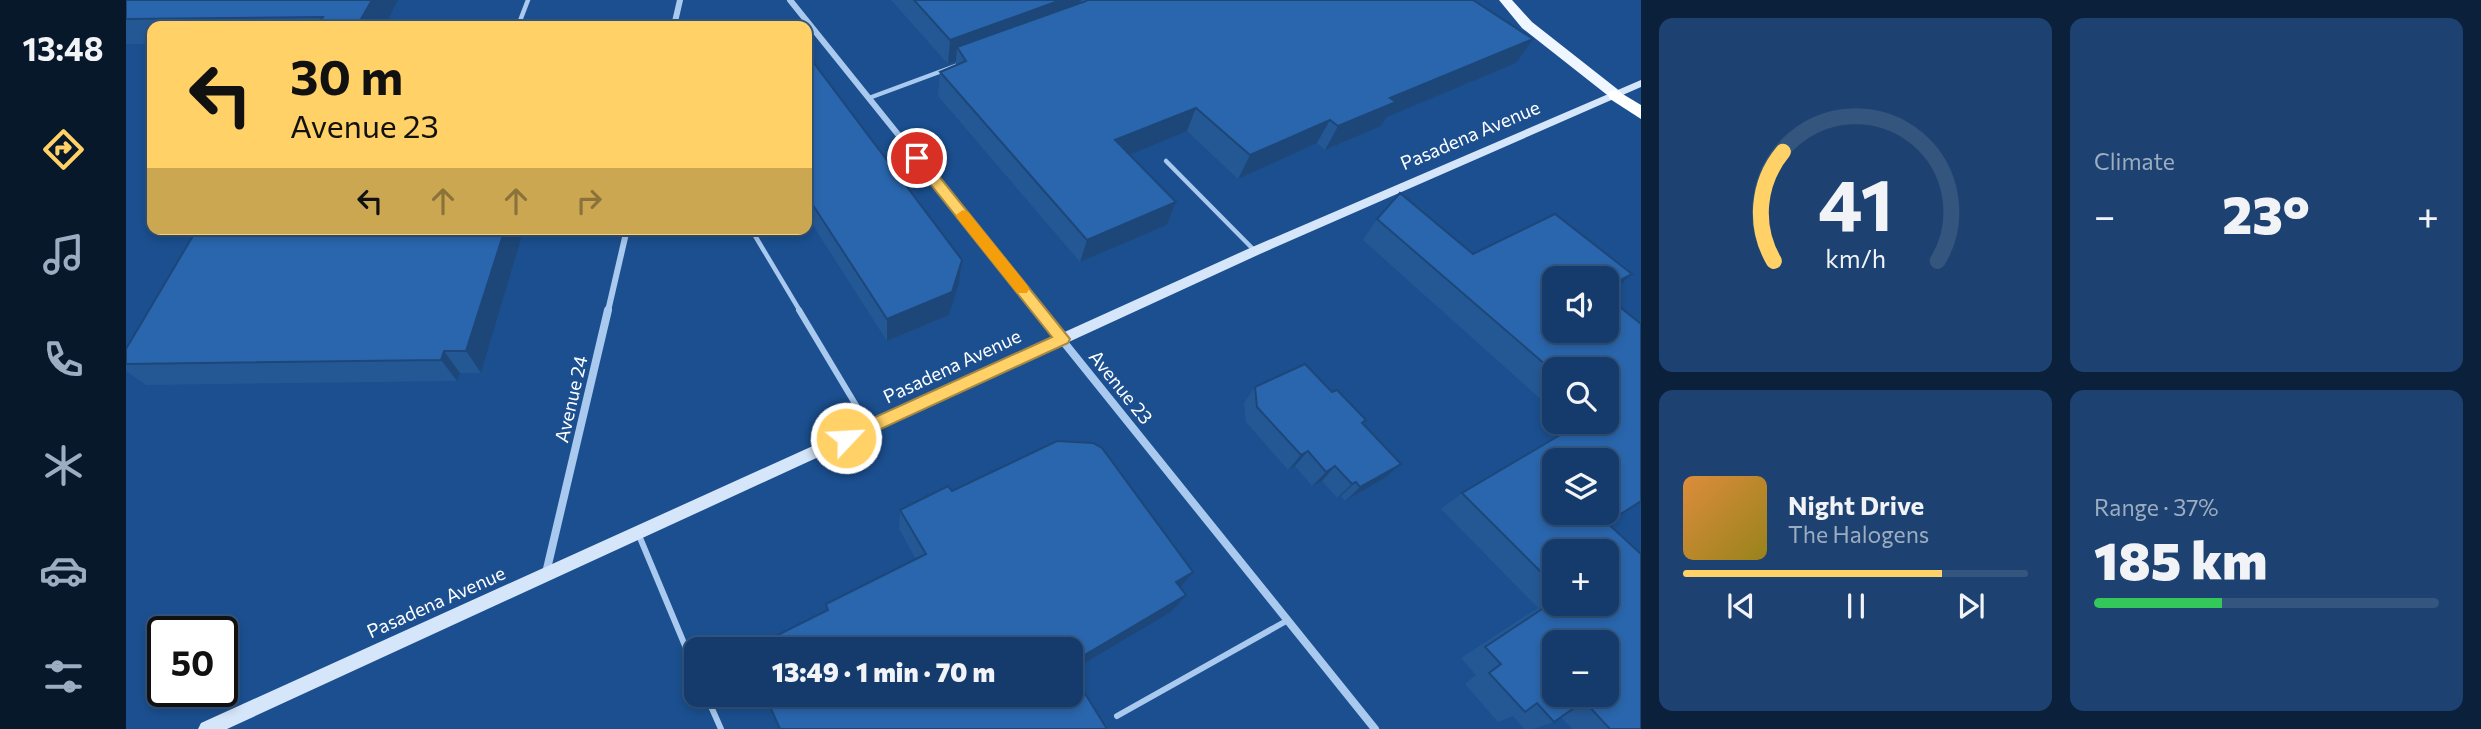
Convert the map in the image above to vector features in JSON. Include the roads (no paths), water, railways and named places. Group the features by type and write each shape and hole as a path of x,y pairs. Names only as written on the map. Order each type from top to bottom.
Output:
{"highway":[{"path":"1616,95 1641,113"}],"main road":[{"path":"1505,0 1527,24 1616,95"},
{"name":"Pasadena Avenue","path":"207,729 1255,251 1641,83"}],"street":[{"path":"675,21 680,0"},
{"name":"Avenue 23","path":"790,0 807,21"},
{"name":"Avenue 23","path":"812,27 1375,729"},
{"name":"Avenue 24","path":"545,576 626,235"}],"lane":[{"path":"520,21 528,0"},
{"path":"869,98 967,61"},
{"path":"1166,160 1255,251"},
{"path":"755,235 869,427"},
{"path":"638,533 684,643"},
{"path":"1117,716 1288,620"},
{"path":"711,707 721,729"}]}
